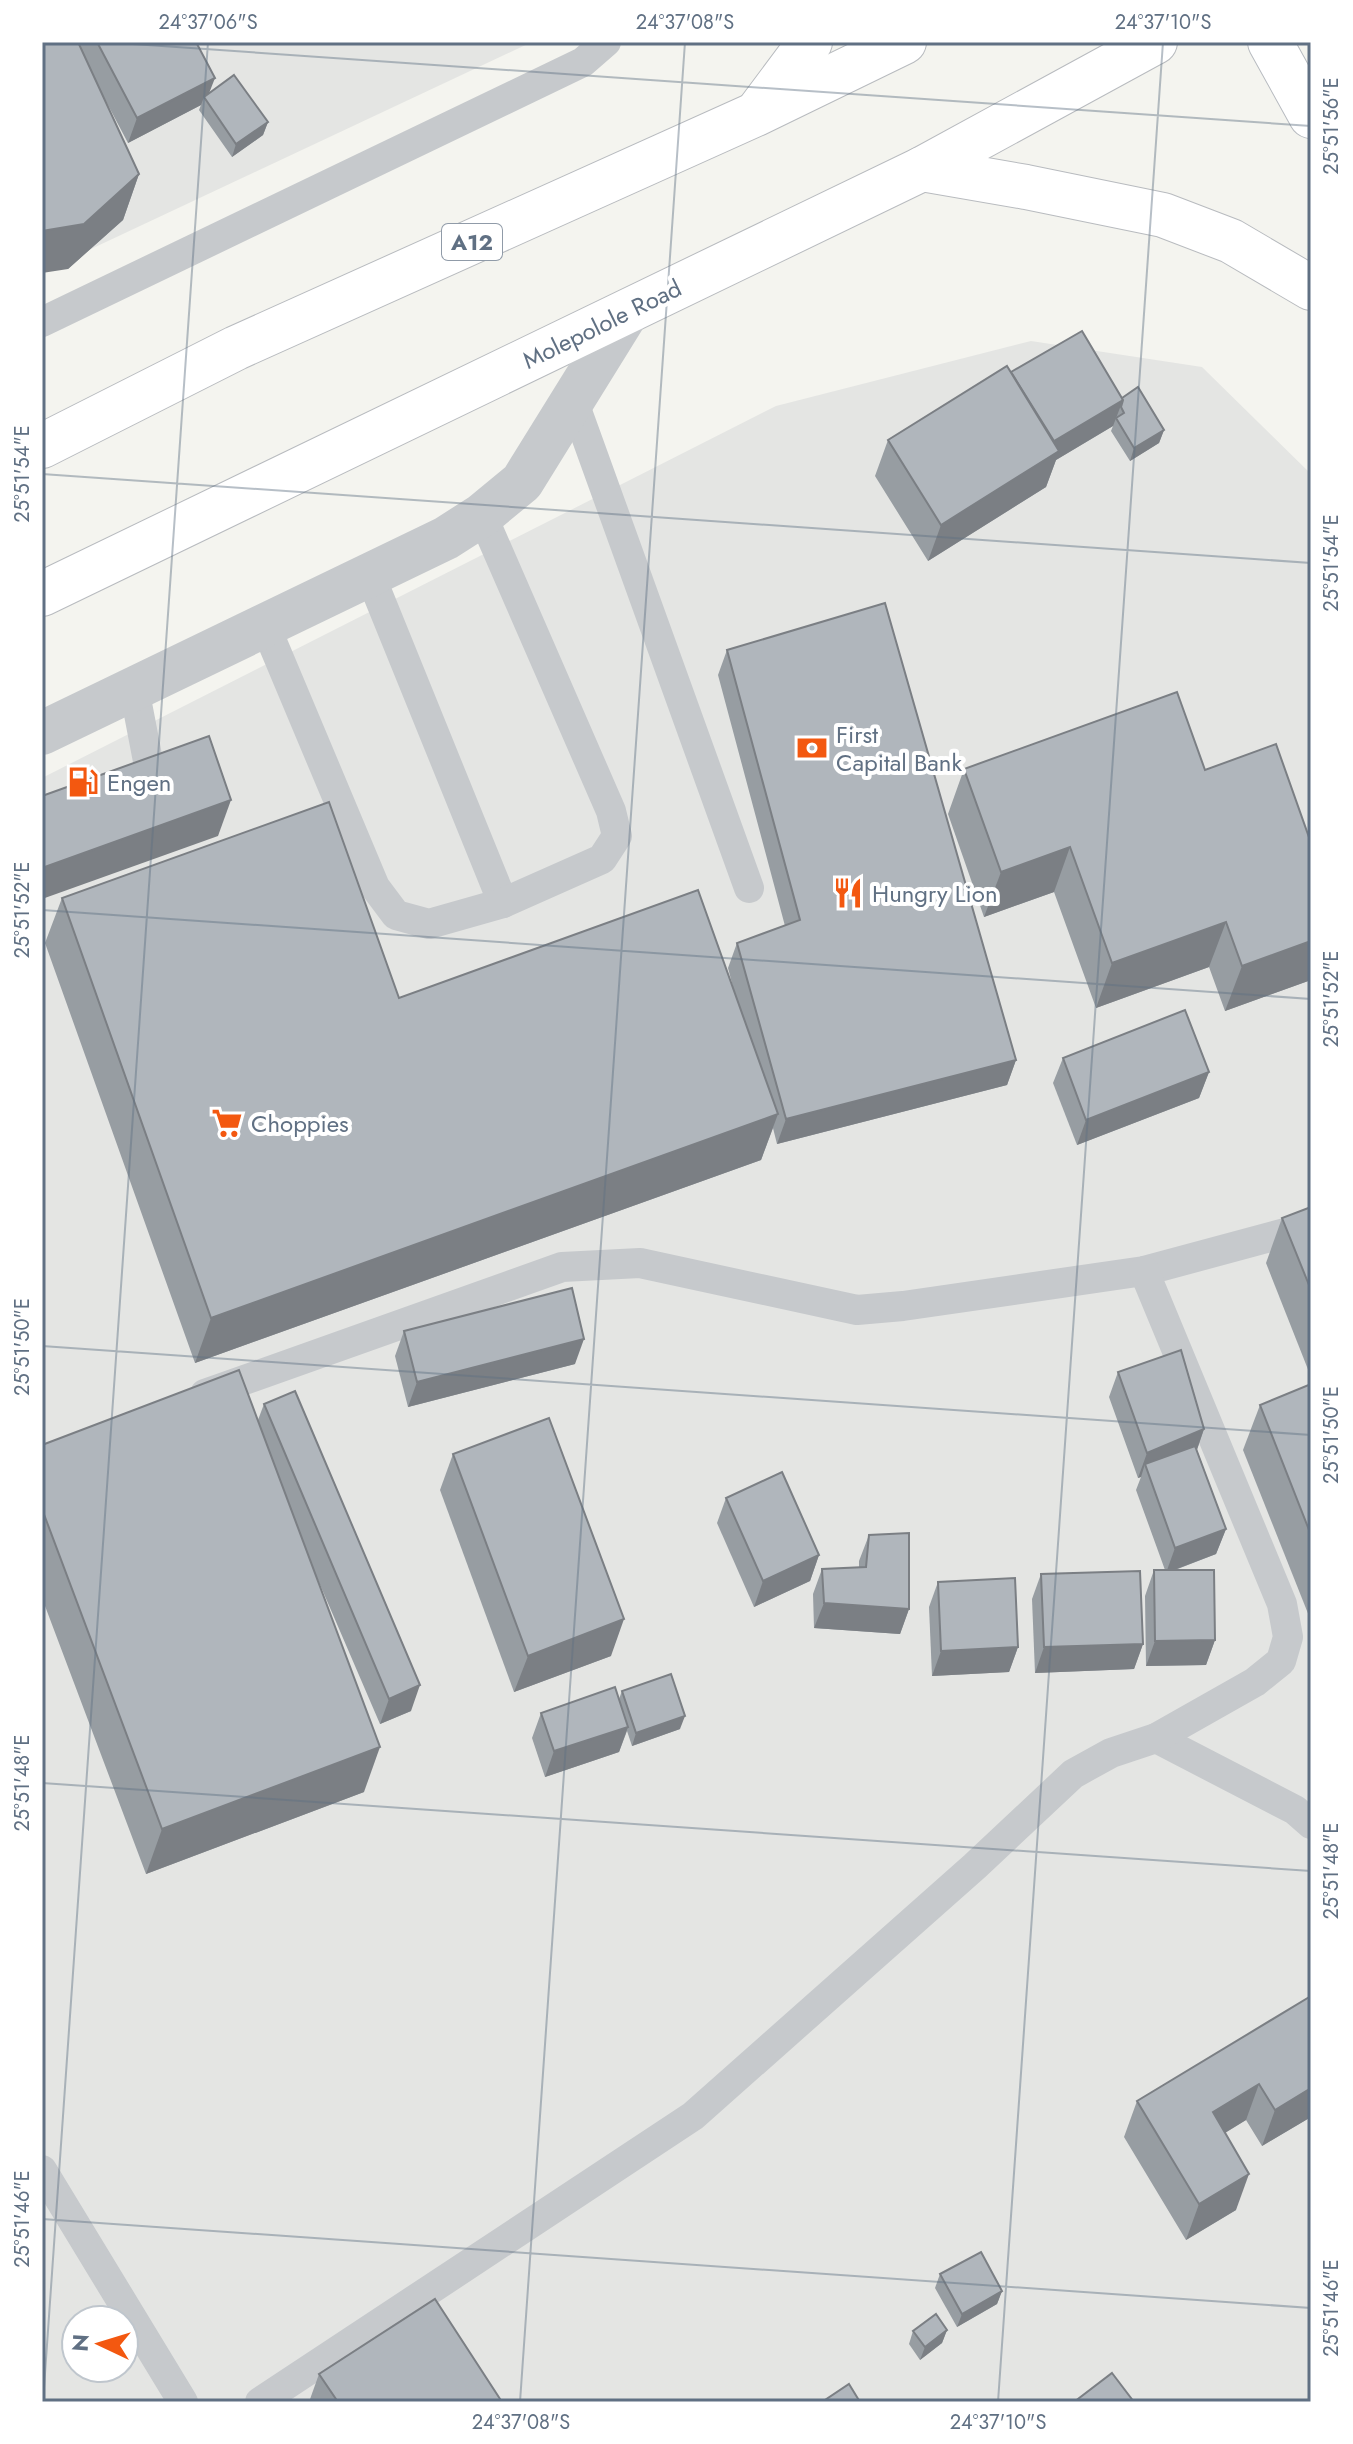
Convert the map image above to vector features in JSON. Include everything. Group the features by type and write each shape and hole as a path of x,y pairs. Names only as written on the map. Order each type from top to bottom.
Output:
{"main road":[{"path":"756,114 810,42"},
{"name":"A12","path":"47,442 236,348 756,114 904,42"},
{"name":"Molepolole Road","path":"42,594 922,169 1155,42"},
{"path":"1270,42 1311,116"},
{"path":"922,169 1163,215 1231,241 1311,288"}],"street":[{"path":"42,733 446,538 482,515 522,482 628,311"}],"lane":[{"path":"42,322 583,62 606,42"},
{"path":"573,400 749,888"},
{"path":"265,625 375,887 396,915 429,924 503,903 602,859 617,836 611,811 482,515"},
{"path":"370,575 503,903"},
{"path":"134,688 153,787"},
{"path":"180,1403 562,1267 640,1263 857,1310 1144,1271 1311,1226"},
{"path":"260,2402 693,2116 975,1866 1073,1774 1111,1753 1156,1738 1255,1682 1281,1661 1288,1637 1282,1604 1144,1271"},
{"path":"1156,1738 1295,1810 1311,1824"},
{"path":"42,2170 183,2402"}],"shaded area":[{"path":"42,42 532,42 42,272"},
{"path":"1031,341 1202,367 1311,474 1311,2402 42,2402 42,778 776,406"}],"building":[{"path":"42,42 78,42 139,174 84,224 42,231"},
{"path":"97,42 196,42 215,78 137,118"},
{"path":"234,75 268,122 236,144 204,97"},
{"path":"1082,331 1123,400 1054,441 1011,372"},
{"path":"1007,366 1059,451 941,525 888,440"},
{"path":"1138,387 1164,430 1134,448 1116,418 1124,413 1122,398"},
{"path":"885,603 1016,1060 786,1119 737,943 800,920 727,650"},
{"path":"1177,692 1205,770 1276,744 1311,843 1311,941 1242,966 1226,922 1112,963 1070,847 1001,872 964,769"},
{"path":"209,736 231,800 42,868 42,796"},
{"path":"329,802 399,998 698,890 778,1114 211,1318 62,898"},
{"path":"1185,1010 1209,1072 1086,1120 1063,1058"},
{"path":"1311,1207 1311,1290 1282,1218"},
{"path":"572,1288 584,1339 417,1382 404,1331"},
{"path":"1181,1350 1204,1429 1147,1453 1118,1372"},
{"path":"239,1370 380,1747 162,1829 42,1509 42,1445"},
{"path":"1311,1384 1311,1535 1260,1405"},
{"path":"295,1391 420,1685 389,1699 264,1404"},
{"path":"549,1418 624,1619 528,1656 453,1454"},
{"path":"1195,1446 1226,1529 1175,1548 1145,1464"},
{"path":"782,1472 819,1555 763,1581 726,1498"},
{"path":"909,1533 909,1609 824,1603 822,1569 866,1567 869,1535"},
{"path":"1154,1570 1214,1570 1215,1640 1155,1641"},
{"path":"1140,1571 1143,1644 1044,1647 1041,1574"},
{"path":"1015,1578 1018,1647 941,1651 938,1582"},
{"path":"671,1674 685,1716 636,1733 622,1691"},
{"path":"615,1687 628,1727 554,1751 541,1713"},
{"path":"1311,1996 1311,2088 1275,2110 1259,2084 1213,2112 1249,2174 1199,2204 1137,2101"},
{"path":"981,2252 1002,2291 962,2314 940,2274"},
{"path":"435,2299 502,2402 338,2402 319,2374"},
{"path":"936,2314 947,2330 925,2347 913,2331"},
{"path":"1112,2373 1134,2402 1074,2402"},
{"path":"849,2384 860,2402 822,2402"}],"place":[{"name":"First Capital Bank","path":"812,748"},
{"name":"Engen","path":"83,782"},
{"name":"Hungry Lion","path":"848,893"},
{"name":"Choppies","path":"227,1123"}]}
